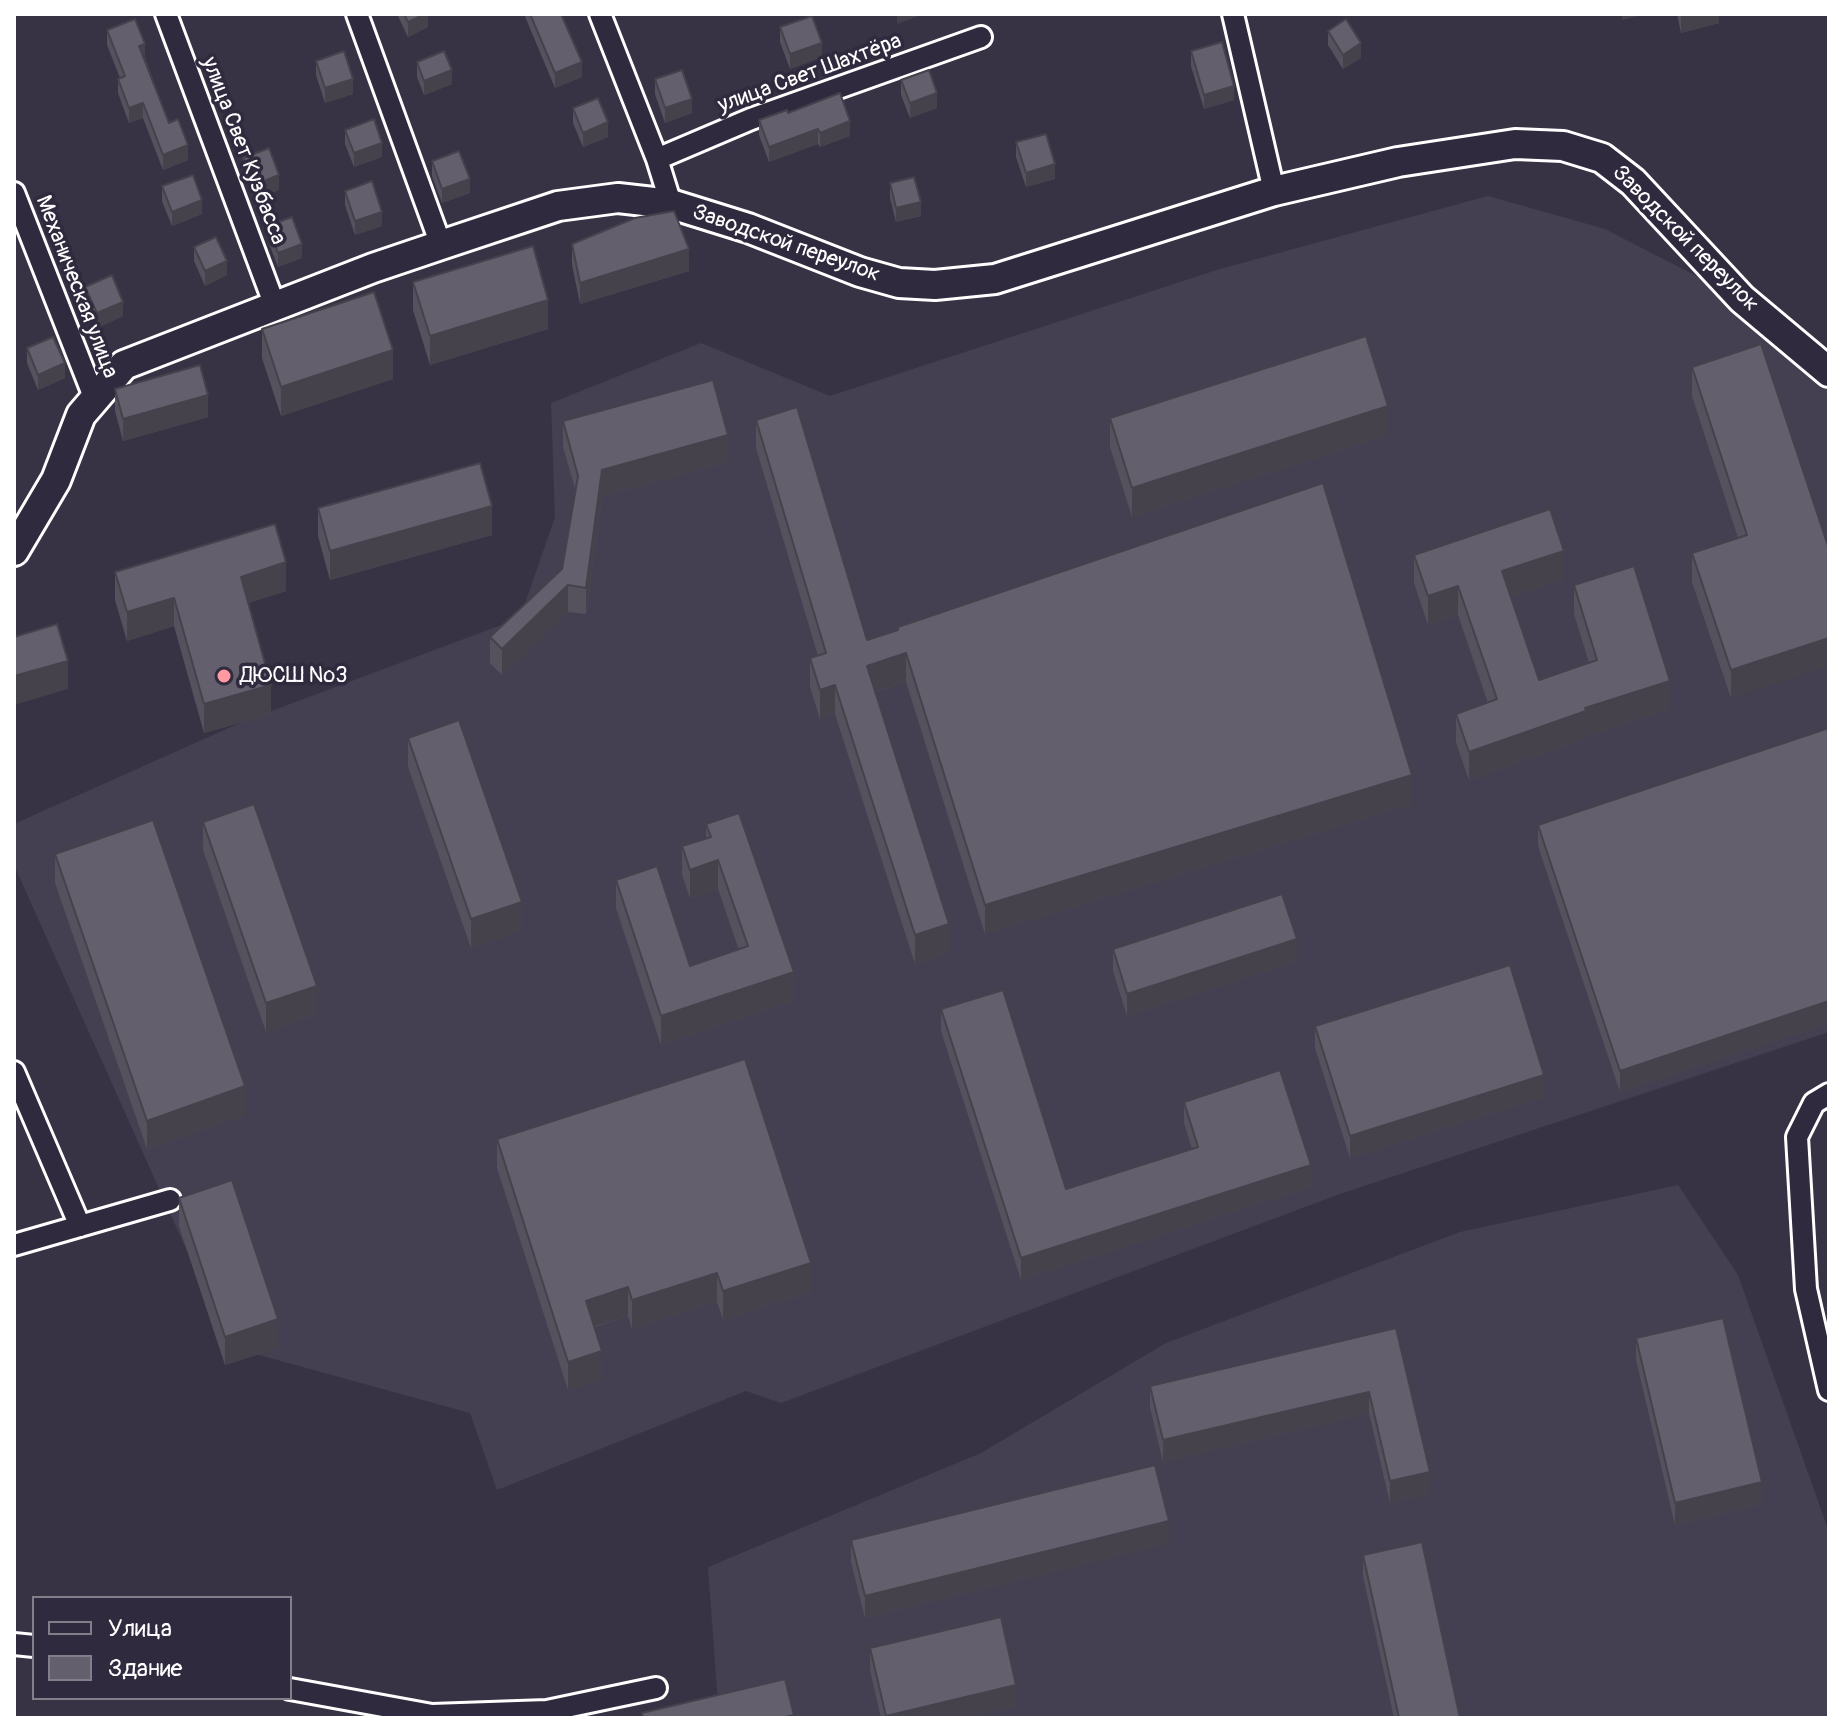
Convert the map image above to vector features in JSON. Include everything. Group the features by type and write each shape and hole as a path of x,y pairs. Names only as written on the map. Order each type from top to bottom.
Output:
{"main road":[{"name":"Заводской переулок","path":"14,551 56,480 81,415 124,365 441,245 558,206 618,198 671,204 748,228 860,272 899,283 935,285 995,279 1274,191 1457,151 1539,143 1580,150 1602,158 1633,182 1742,299 1829,372"}],"street":[{"name":"улица Свет Кузбасса","path":"166,14 275,306"},
{"path":"357,14 441,245"},
{"path":"600,14 657,159 671,204"},
{"path":"1233,14 1274,191"},
{"name":"улица Свет Шахтёра","path":"657,159 751,119 981,37"},
{"name":"Механическая улица","path":"14,193 94,397"},
{"path":"14,1072 80,1226"},
{"path":"1829,1094 1814,1103 1797,1137 1806,1289 1829,1390"},
{"path":"14,1245 170,1200"},
{"path":"292,1689 432,1715 547,1711 656,1688"}],"shaded area":[{"path":"1488,196 1605,229 1807,333 1829,378 1829,1032 1337,1195 781,1403 746,1391 497,1490 470,1413 230,1347 14,865 14,824 242,722 520,618 555,517 551,403 701,343 830,396 1220,269"},
{"path":"1678,1185 1738,1275 1829,1532 1829,1718 719,1718 708,1567 981,1453 1166,1343 1460,1232"}],"building":[{"path":"404,14 425,14 408,22"},
{"path":"530,14 561,14 582,62 555,73"},
{"path":"812,16 822,43 790,54 780,27"},
{"path":"135,19 145,44 139,46 169,123 178,119 188,145 163,155 143,103 129,108 118,79 125,76 107,30"},
{"path":"1346,19 1361,43 1343,55 1328,31"},
{"path":"1222,42 1234,86 1204,95 1191,51"},
{"path":"344,51 353,79 325,88 316,61"},
{"path":"444,51 452,70 424,81 417,62"},
{"path":"682,70 692,99 665,108 655,79"},
{"path":"929,70 937,93 910,103 901,80"},
{"path":"840,93 850,121 769,147 759,120 787,110 788,113"},
{"path":"598,98 608,122 583,133 573,108"},
{"path":"374,119 382,143 354,153 345,130"},
{"path":"1046,134 1055,164 1026,173 1016,142"},
{"path":"269,148 279,175 254,185 243,158"},
{"path":"459,151 470,179 442,189 432,161"},
{"path":"193,175 202,200 172,212 162,186"},
{"path":"914,177 921,202 896,208 890,183"},
{"path":"372,181 382,212 355,221 345,191"},
{"path":"674,211 689,249 580,283 572,244 635,218"},
{"path":"292,217 302,244 278,253 268,226"},
{"path":"216,237 227,261 205,271 194,247"},
{"path":"533,246 548,300 430,336 413,282"},
{"path":"112,275 123,302 97,313 85,287"},
{"path":"374,292 393,350 281,387 262,329"},
{"path":"1366,336 1388,406 1132,488 1110,418"},
{"path":"53,337 65,363 38,375 27,348"},
{"path":"1761,344 1829,549 1829,638 1731,670 1692,553 1747,535 1692,367"},
{"path":"200,365 208,395 123,419 115,389"},
{"path":"713,380 728,435 602,470 586,588 568,585 502,649 490,637 562,569 578,476 563,421"},
{"path":"797,407 867,640 1323,483 1412,775 985,905 906,653 867,666 949,924 915,935 835,685 820,690 810,658 826,653 756,420"},
{"path":"480,463 492,506 330,551 318,508"},
{"path":"1550,509 1564,551 1502,571 1539,680 1597,660 1574,585 1634,566 1670,681 1585,708 1586,711 1469,752 1456,714 1497,699 1458,586 1428,596 1414,555"},
{"path":"275,524 286,562 241,577 271,685 204,704 174,598 127,612 115,572"},
{"path":"57,624 68,661 14,676 14,637"},
{"path":"459,720 522,902 471,919 408,738"},
{"path":"1829,728 1829,1001 1620,1071 1538,825"},
{"path":"254,804 317,986 266,1003 203,822"},
{"path":"739,813 794,972 661,1016 616,880 657,866 690,966 748,946 718,860 690,870 682,846 711,837 706,824"},
{"path":"153,820 245,1086 147,1121 55,854"},
{"path":"1282,894 1297,939 1127,994 1113,949"},
{"path":"1510,965 1544,1075 1350,1136 1315,1026"},
{"path":"1003,990 1066,1189 1198,1147 1184,1102 1280,1070 1311,1165 1021,1258 941,1009"},
{"path":"745,1059 811,1263 723,1291 717,1273 632,1300 628,1287 586,1301 602,1351 568,1362 497,1139"},
{"path":"232,1180 278,1319 225,1337 179,1198"},
{"path":"1723,1318 1762,1482 1675,1503 1636,1338"},
{"path":"1396,1328 1430,1472 1390,1481 1369,1392 1163,1440 1150,1386"},
{"path":"1155,1465 1169,1521 865,1596 851,1540"},
{"path":"1422,1542 1460,1718 1399,1718 1363,1555"},
{"path":"1001,1617 1016,1685 886,1716 870,1648"},
{"path":"785,1679 794,1715 780,1718 643,1718 642,1713"}],"place":[{"name":"ДЮСШ №3","path":"224,676"}]}
